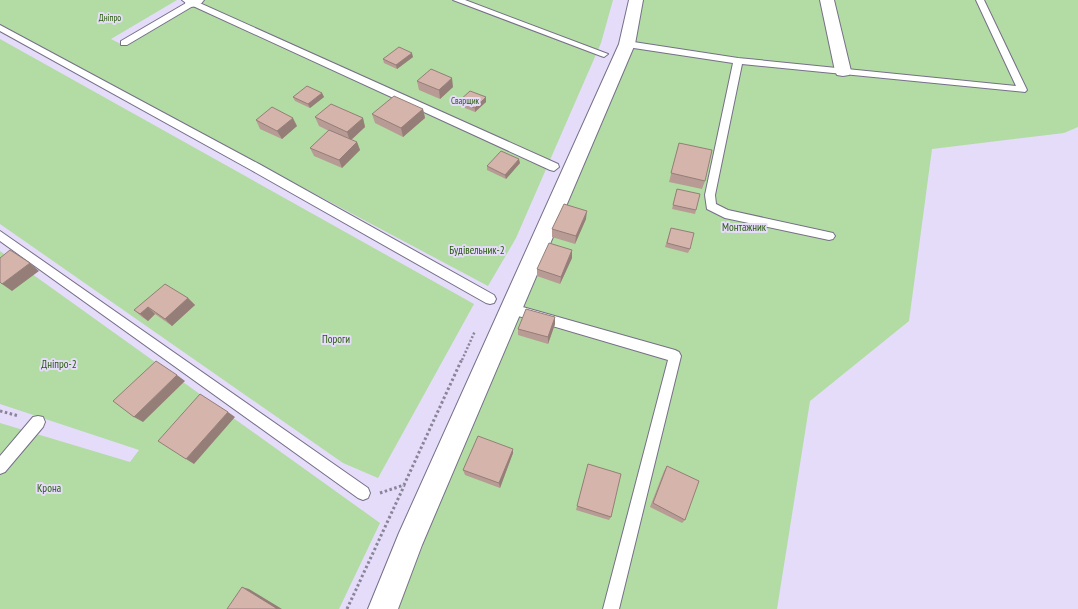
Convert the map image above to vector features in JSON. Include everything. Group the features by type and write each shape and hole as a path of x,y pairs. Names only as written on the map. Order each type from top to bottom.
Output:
{"street":[{"path":"383,609 409,543 627,44 636,0"},
{"path":"827,0 843,71"}],"lane":[{"path":"457,0 604,54"},
{"path":"627,44 738,60 1022,90 980,0"},
{"path":"124,43 192,1 554,167"},
{"path":"0,28 490,299"},
{"path":"738,60 710,196 711,206 725,214 829,236"},
{"path":"0,235 363,493"},
{"path":"512,309 675,356 611,609"},
{"path":"0,467 38,422"}],"path":[{"path":"347,609 404,485"}],"green space":[{"name":"Сварщик","path":"0,0 177,0 111,39 125,46 199,0 613,0 601,43 516,238 488,286 114,87 0,24"},
{"name":"Монтажник","path":"643,0 1078,0 1078,127 1064,133 932,149 909,321 810,401 777,609 398,609 467,432 635,40"},
{"name":"Пороги","path":"0,39 474,304 378,478 343,463 0,224"},
{"path":"0,251 380,523 339,609 0,609 0,423 130,462 139,450 0,404"}],"building":[{"path":"399,47 412,53 396,65 383,59"},
{"path":"431,69 452,78 439,90 417,81"},
{"path":"307,86 322,93 308,104 293,97"},
{"path":"470,91 486,97 475,108 459,101"},
{"path":"394,96 423,109 401,128 372,114"},
{"path":"331,104 363,118 347,132 315,117"},
{"path":"272,107 293,118 277,131 256,120"},
{"path":"329,130 357,142 339,160 310,148"},
{"path":"679,143 712,150 705,181 671,173"},
{"path":"501,151 519,159 505,175 487,166"},
{"path":"677,189 700,194 696,210 673,205"},
{"path":"564,204 587,211 576,236 552,229"},
{"path":"671,228 694,233 690,249 667,243"},
{"path":"549,243 572,250 561,277 537,269"},
{"path":"10,250 30,263 2,284 0,282 0,258"},
{"path":"165,284 188,298 165,319 148,307 140,314 134,310"},
{"path":"526,309 555,317 548,337 518,329"},
{"path":"156,361 177,375 134,417 113,401"},
{"path":"200,394 228,412 186,459 158,441"},
{"path":"478,436 513,449 499,483 463,470"},
{"path":"588,464 621,474 611,517 577,506"},
{"path":"667,466 699,481 685,520 653,503"},
{"path":"242,587 276,608 276,609 227,609"}],"park label":[{"name":"Дніпро","path":"110,18"},
{"name":"Будівельник-2","path":"477,250"},
{"name":"Дніпро-2","path":"59,364"},
{"name":"Крона","path":"49,488"}]}
